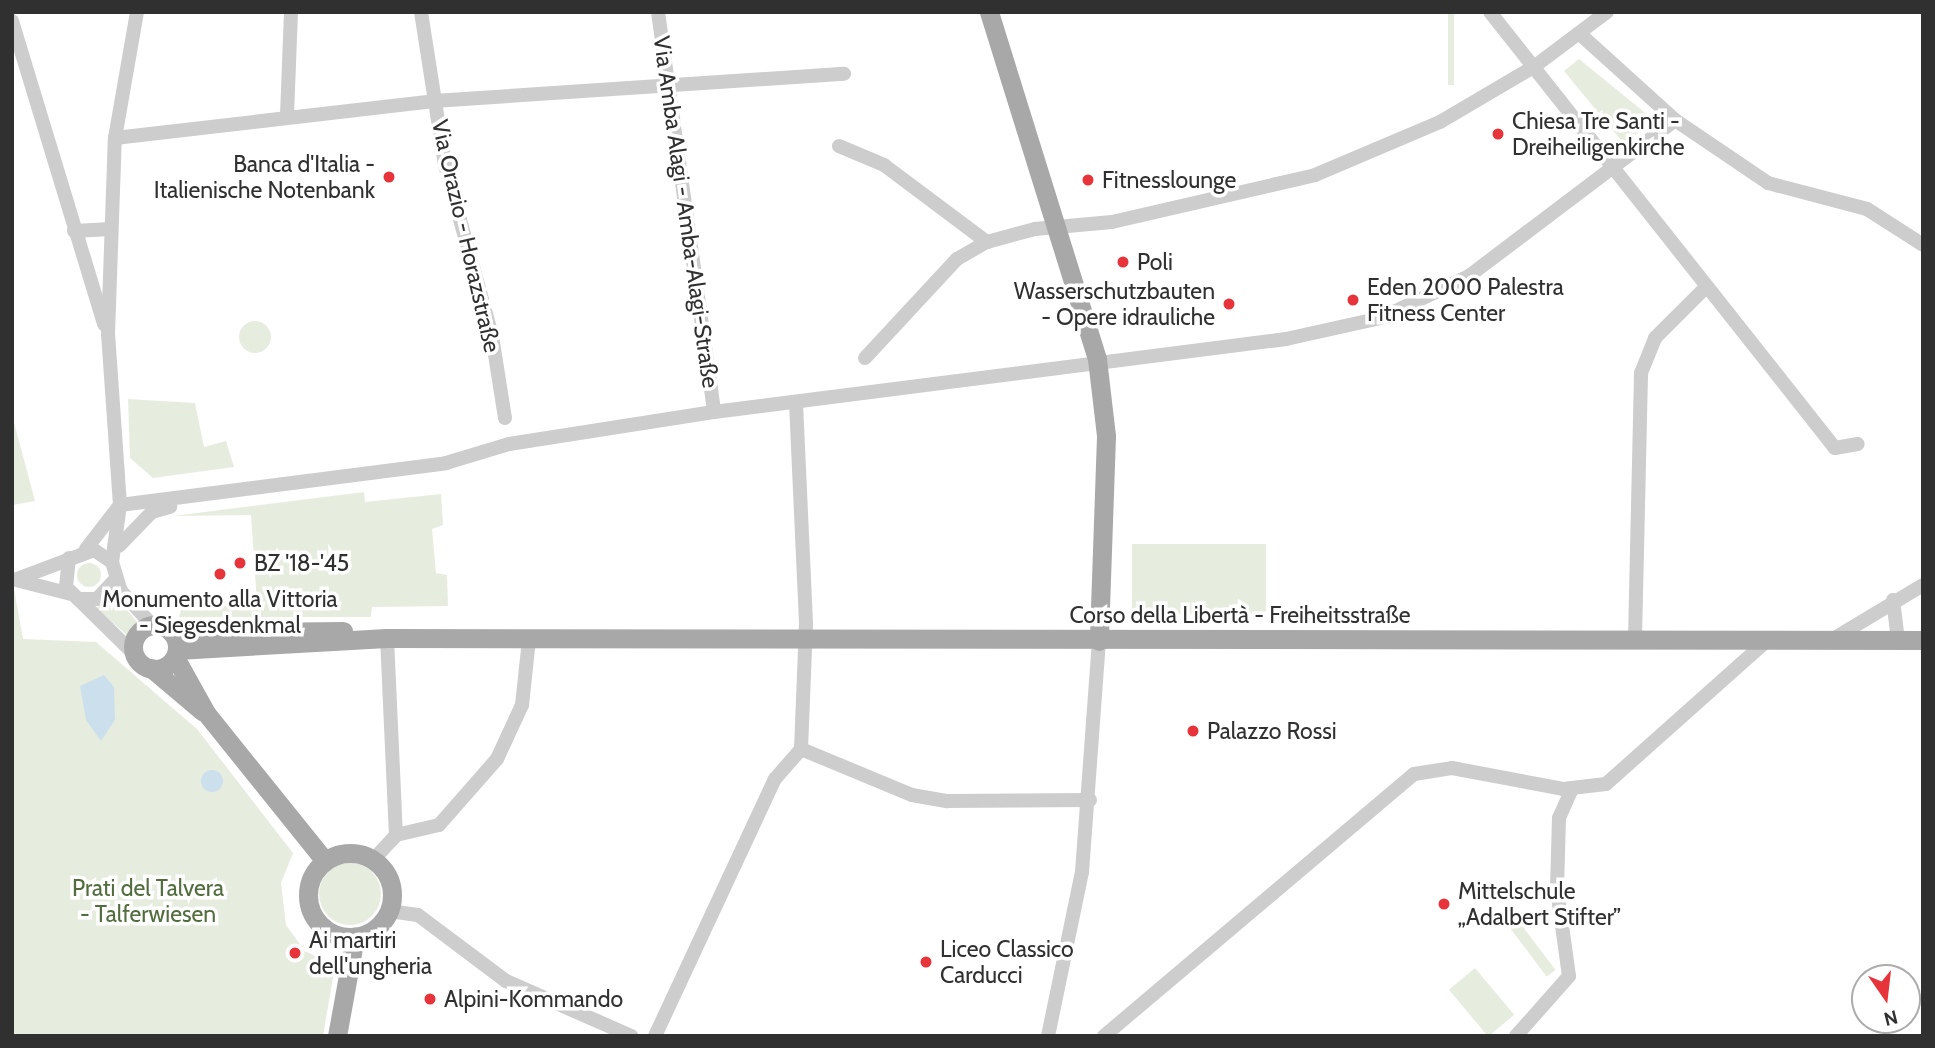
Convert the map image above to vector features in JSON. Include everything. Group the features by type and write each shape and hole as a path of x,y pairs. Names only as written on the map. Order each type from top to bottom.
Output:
{"main road":[{"path":"989,12 1097,359 1106,436 1099,641"},
{"path":"206,713 175,647 152,625 139,633 135,655 206,713 325,861"},
{"name":"Corso della Libertà - Freiheitsstraße","path":"175,647 364,631 387,638 529,639 1923,640"},
{"path":"151,668 175,647"},
{"path":"351,853 373,860 391,884 389,912 378,926 355,937 329,931 310,909 312,878 325,861 351,853"},
{"path":"337,1036 355,937"}],"street":[{"path":"137,12 115,138 108,334 120,505 114,556 115,580 152,625"},
{"path":"287,116 290,12"},
{"name":"Via Orazio - Horazstraße","path":"421,12 434,101 492,336 509,444"},
{"name":"Via Amba Alagi - Amba-Alagi-Straße","path":"658,12 714,412"},
{"path":"1490,12 1535,66 1611,172 1835,448 1858,444"},
{"path":"865,358 957,259 987,242 1055,228 1112,222 1315,175 1440,122 1535,66 1581,35 1607,12"},
{"path":"12,21 74,231 108,334"},
{"path":"1581,35 1675,120 1768,183 1867,209 1923,245"},
{"path":"115,138 434,101 844,74"},
{"path":"14,579 86,549 120,505 199,499 446,463 509,444 714,412 1097,359 1286,339 1381,318 1469,276 1611,172 1675,120"},
{"path":"839,146 884,166 987,242"},
{"path":"74,231 111,229"},
{"path":"1635,639 1641,373 1656,338 1706,288"},
{"path":"655,1036 775,779 801,749 806,640 796,402"},
{"path":"114,556 152,512 199,499"},
{"path":"86,549 114,556"},
{"path":"69,558 63,576 75,596 135,655"},
{"path":"14,579 97,600 115,580"},
{"path":"1833,639 1893,600 1923,585"},
{"path":"1893,600 1898,640"},
{"path":"387,638 396,835"},
{"path":"373,860 396,835 439,825 464,802 496,759 522,705 529,639"},
{"path":"1104,1036 1414,774 1452,768 1572,789 1619,777 1769,639"},
{"path":"1048,1036 1082,872 1090,800 1099,641"},
{"path":"801,749 912,794 947,801 1090,800"},
{"path":"1516,1036 1569,976 1558,878 1559,818 1572,789"},
{"path":"389,912 418,915 506,981 631,1036"}],"green space":[{"path":"1448,12 1454,12 1454,85 1448,85"},
{"path":"1579,59 1654,120 1624,144 1564,71"},
{"path":"255,321 267,325 271,337 267,349 255,353 243,349 239,337 243,325"},
{"path":"128,399 195,403 204,447 226,441 234,467 153,478 130,458"},
{"path":"12,415 35,501 12,505"},
{"path":"364,492 365,502 441,494 443,525 432,529 436,573 447,575 448,606 372,607 371,617 179,617 181,610 257,603 251,515 173,516"},
{"path":"1132,544 1266,544 1266,614 1132,614"},
{"path":"89,563 98,566 101,575 98,584 89,587 80,584 77,575 80,566"},
{"name":"Prati del Talvera - Talferwiesen","path":"12,578 23,639 96,642 197,729 293,853 281,883 286,925 305,951 335,966 323,1036 12,1036"},
{"path":"115,596 139,624 128,636 96,608"},
{"path":"344,863 356,863 372,872 379,882 379,906 372,916 356,925 344,925 333,920 324,911 319,900 319,888 324,877 333,868"},
{"path":"1514,915 1556,970 1547,977 1505,922"},
{"path":"1475,968 1514,1015 1488,1036 1449,990"}],"water":[{"path":"104,675 114,687 115,720 101,741 86,720 80,686"},
{"path":"212,770 220,773 223,781 220,789 212,792 204,789 201,781 204,773"}],"place":[{"name":"Chiesa Tre Santi - Dreiheiligenkirche","path":"1498,134"},
{"name":"Banca d'Italia - Italienische Notenbank","path":"389,177"},
{"name":"Fitnesslounge","path":"1088,180"},
{"name":"Poli","path":"1123,262"},
{"name":"Eden 2000 Palestra Fitness Center","path":"1353,300"},
{"name":"Wasserschutzbauten - Opere idrauliche","path":"1229,304"},
{"name":"BZ '18-'45","path":"240,563"},
{"name":"Monumento alla Vittoria - Siegesdenkmal","path":"220,574"},
{"name":"Palazzo Rossi","path":"1193,731"},
{"name":"Mittelschule „Adalbert Stifter”","path":"1444,904"},
{"name":"Ai martiri dell'ungheria","path":"295,953"},
{"name":"Liceo Classico Carducci","path":"926,962"},
{"name":"Alpini-Kommando","path":"430,999"}]}
